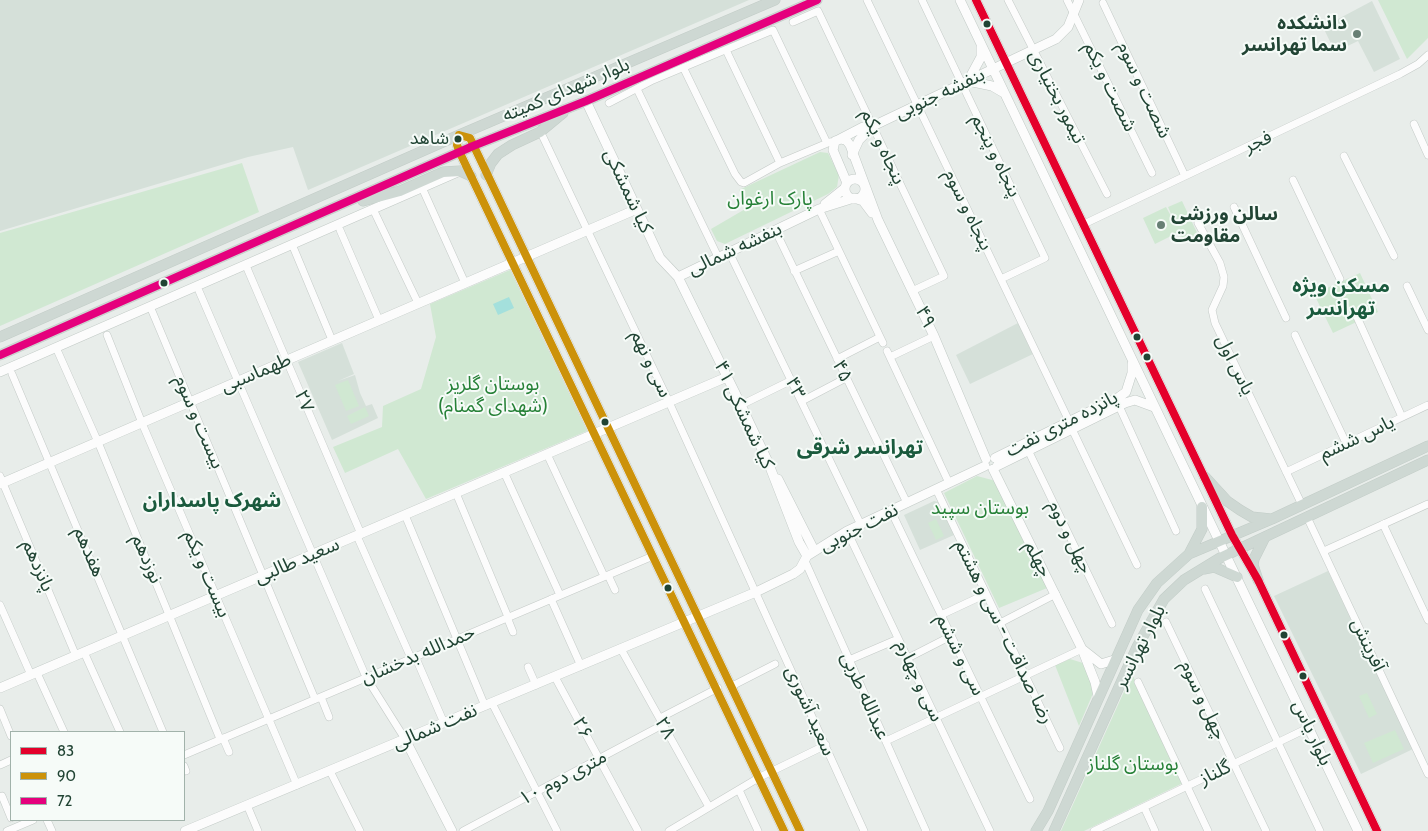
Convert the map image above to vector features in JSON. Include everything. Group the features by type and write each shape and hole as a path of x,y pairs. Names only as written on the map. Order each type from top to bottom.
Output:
{"main road":[{"name":"بلوار شهدای کمیته","path":"0,337 459,135 775,0"},
{"name":"بلوار شهدای کمیته","path":"0,355 352,202 474,146 586,101 817,0"},
{"path":"486,175 490,163 498,154 540,132 568,108"},
{"path":"352,202 375,199 444,172 460,171 471,176"},
{"name":"بلوار تهرانسر","path":"1036,831 1048,811 1114,660 1143,602 1157,583 1186,556 1272,519 1428,446"},
{"name":"بلوار تهرانسر","path":"1054,831 1154,615 1164,599 1198,570 1226,555 1428,460"},
{"path":"1205,476 1227,500 1246,514 1252,517 1272,519"},
{"path":"1186,556 1202,529 1202,507"},
{"path":"1258,580 1253,565 1265,536"},
{"path":"1186,556 1198,553 1203,555 1206,562 1198,570"},
{"path":"1198,570 1214,567 1237,577"}],"street":[{"name":"پنجاه و سوم","path":"867,0 1137,565"},
{"name":"پنجاه و پنجم","path":"922,0 965,83 1045,258 1001,279"},
{"path":"960,0 1202,507"},
{"name":"بلوار یاس","path":"976,0 1232,535 1258,580 1377,831"},
{"name":"تیمور بختیاری","path":"1008,0 1107,194"},
{"name":"شصت و یکم","path":"1067,0 1152,173"},
{"name":"بنفشه جنوبی","path":"684,69 736,178 744,183 780,163 838,140 863,127 873,126 918,105 1063,34 1074,15 1079,0"},
{"name":"شصت و سوم","path":"1103,3 1185,176"},
{"name":"پنجاه و یکم","path":"793,22 818,11 944,276 912,291"},
{"path":"609,102 771,30 776,33 827,143"},
{"path":"981,44 981,57 965,83 992,86 1004,93"},
{"path":"726,50 780,163"},
{"name":"فجر","path":"1084,224 1400,74 1418,64 1428,55"},
{"path":"637,89 718,257"},
{"name":"کیا شمشکی","path":"586,101 660,258 678,276"},
{"path":"1414,124 1428,155"},
{"name":"بنفشه جنوبی","path":"852,155 859,140 873,126"},
{"path":"784,831 718,688 460,153 457,146 459,135 470,138 474,146 525,257 773,771 800,831"},
{"name":"سی و نهم","path":"543,137 669,402 756,592"},
{"path":"844,139 848,142 878,220 862,201 849,197 833,150 834,144 838,140 844,139"},
{"path":"1344,156 1394,256"},
{"path":"0,372 460,171"},
{"path":"846,185 856,179 864,184"},
{"path":"1293,180 1340,279"},
{"path":"854,198 863,194 864,184"},
{"name":"بنفشه شمالی","path":"819,209 846,185"},
{"path":"424,192 465,283"},
{"name":"بنفشه شمالی","path":"678,276 819,209 854,198"},
{"path":"1234,207 1286,318"},
{"path":"374,209 418,303"},
{"path":"525,257 637,209"},
{"path":"819,209 881,340 837,359"},
{"name":"۴۹","path":"878,220 934,336 968,416 991,462"},
{"path":"1070,230 1084,224"},
{"name":"یاس اول","path":"1198,224 1220,263 1224,277 1223,286 1212,310 1215,323 1302,505"},
{"path":"340,230 379,320"},
{"name":"۴۵","path":"779,238 906,503"},
{"path":"294,249 332,340"},
{"path":"794,271 839,250"},
{"name":"۴۳","path":"729,252 861,525"},
{"name":"طهماسبی","path":"1,481 98,442 525,257"},
{"name":"۲۷","path":"247,268 359,534 444,723"},
{"name":"۴۱ کیا شمشکی","path":"678,276 768,462 789,498 809,556"},
{"path":"1408,286 1428,330"},
{"path":"199,291 366,677 405,739 452,831"},
{"name":"بیست و سوم","path":"152,311 264,575 318,698 329,718"},
{"path":"1357,317 1402,417"},
{"name":"بیست و یکم","path":"107,335 142,422 297,785"},
{"path":"1294,335 1346,444"},
{"path":"934,336 888,354 949,483"},
{"name":"نوزدهم","path":"58,352 229,752"},
{"name":"پانزده متری نفت","path":"1117,403 1126,392 1132,373 1132,359"},
{"name":"هفدهم","path":"12,374 124,635 163,731"},
{"name":"سعید طالبی","path":"0,688 727,377"},
{"path":"802,401 846,378"},
{"path":"741,404 792,380"},
{"name":"پانزده متری نفت","path":"991,462 1027,447 1117,403 1135,400 1154,407"},
{"path":"1117,403 1176,530"},
{"name":"یاس ششم","path":"1286,472 1428,405"},
{"name":"چهل و دوم","path":"1027,447 1112,624"},
{"path":"547,454 615,590"},
{"name":"نفت جنوبی","path":"686,622 793,574 809,556 847,531 991,462"},
{"name":"چهلم","path":"991,462 1082,649 1096,682 1098,696"},
{"path":"504,472 560,595"},
{"name":"پانزدهم","path":"1,481 80,654 119,731"},
{"name":"رضا صداقت - سی و هشتم","path":"936,489 1060,748"},
{"path":"456,493 513,632"},
{"path":"1324,551 1428,504"},
{"name":"بلوار یاس","path":"1202,507 1310,727 1358,831"},
{"name":"سی و ششم","path":"891,511 1030,799"},
{"path":"406,515 457,638 489,704 557,831"},
{"name":"آفرینش","path":"1307,516 1428,774"},
{"path":"1383,524 1428,620"},
{"name":"سی و چهارم","path":"847,531 990,831"},
{"name":"حمدالله بدخشان","path":"185,755 653,556"},
{"name":"عبدالله طربی","path":"809,556 849,660 926,831"},
{"path":"1205,589 1320,831"},
{"name":"سعید آشوری","path":"756,592 864,831"},
{"path":"941,615 986,594"},
{"path":"1000,623 1056,594"},
{"path":"551,598 581,666"},
{"path":"0,605 63,731"},
{"name":"نفت شمالی","path":"185,831 686,622"},
{"name":"چهل و سوم","path":"1166,622 1266,831"},
{"path":"908,658 951,636"},
{"path":"849,660 898,639"},
{"name":"۲۸","path":"621,649 709,807"},
{"path":"886,741 1082,649 1101,664 1114,660"},
{"path":"732,686 775,664"},
{"path":"528,667 536,685"},
{"name":"۲۶","path":"555,677 638,831"},
{"path":"1138,682 1208,831"},
{"name":"۱۰ متری دوم","path":"462,831 599,758 718,688"},
{"path":"0,709 2,721 10,734"},
{"name":"گلناز","path":"1094,831 1103,829 1144,807 1310,727"},
{"path":"669,831 760,777 826,746"},
{"path":"330,771 360,831"},
{"path":"739,790 758,831"},
{"path":"2,796 10,814"},
{"path":"247,805 258,831"},
{"path":"1144,807 1155,831"},
{"path":"13,821 15,828"},
{"path":"7,831 31,821"}],"shaded area":[{"path":"0,0 749,0 308,190 293,147 248,157 0,231"},
{"name":"دانشکده سما تهرانسر","path":"1372,1 1400,59 1374,72 1358,41 1335,52 1323,27"},
{"path":"1018,323 1033,354 970,384 956,355"},
{"path":"342,343 354,374 338,381 355,375 366,406 372,404 378,418 332,440 298,362"},
{"path":"934,501 938,502 954,535 920,550 904,515"},
{"path":"1328,571 1413,749 1361,774 1274,596"}],"green space":[{"path":"1378,0 1428,0 1428,38 1407,59"},
{"name":"پارک ارغوان","path":"820,152 828,153 839,175 837,187 828,194 725,244 717,241 711,229 747,208 739,190"},
{"path":"242,163 259,212 0,326 0,233"},
{"path":"1182,201 1199,237 1185,243 1179,232 1155,244 1143,218 1166,207 1177,227 1168,207"},
{"name":"بوستان گلریز (شهدای گمنام)","path":"510,270 587,431 426,499 398,449 345,473 333,447 382,427 383,406 421,389 436,337 430,304"},
{"path":"1360,273 1378,312 1333,333 1314,294"},
{"path":"348,380 359,406 346,411 335,385"},
{"path":"365,407 369,416 351,424 347,416"},
{"name":"بوستان سپید","path":"977,476 996,481 1047,588 999,608 944,493"},
{"path":"936,519 944,536 936,540 928,523"},
{"path":"1070,659 1083,663 1093,682 1094,691 1079,726 1055,665"},
{"name":"بوستان گلناز","path":"1132,674 1185,782 1084,831 1061,831"},
{"path":"1367,693 1377,714 1369,718 1359,696"},
{"path":"1395,730 1404,749 1373,763 1364,743"}],"water":[{"path":"509,297 514,308 498,315 493,304"}],"transit line":[{"name":"72","path":"0,355 473,146 586,101 817,0"},
{"name":"83","path":"976,0 1232,535 1258,580 1377,831"},
{"name":"90","path":"784,831 460,153 457,145 459,135 470,138 800,831"}],"place":[{"name":"دانشکده سما تهرانسر","path":"1357,34"},
{"name":"شاهد","path":"458,139"},
{"name":"سالن ورزشی مقاومت","path":"1161,225"}],"district":[{"name":"مسکن ویژه تهرانسر","path":"1341,298"},
{"name":"تهرانسر شرقی","path":"860,448"},
{"name":"شهرک پاسداران","path":"212,501"}]}
